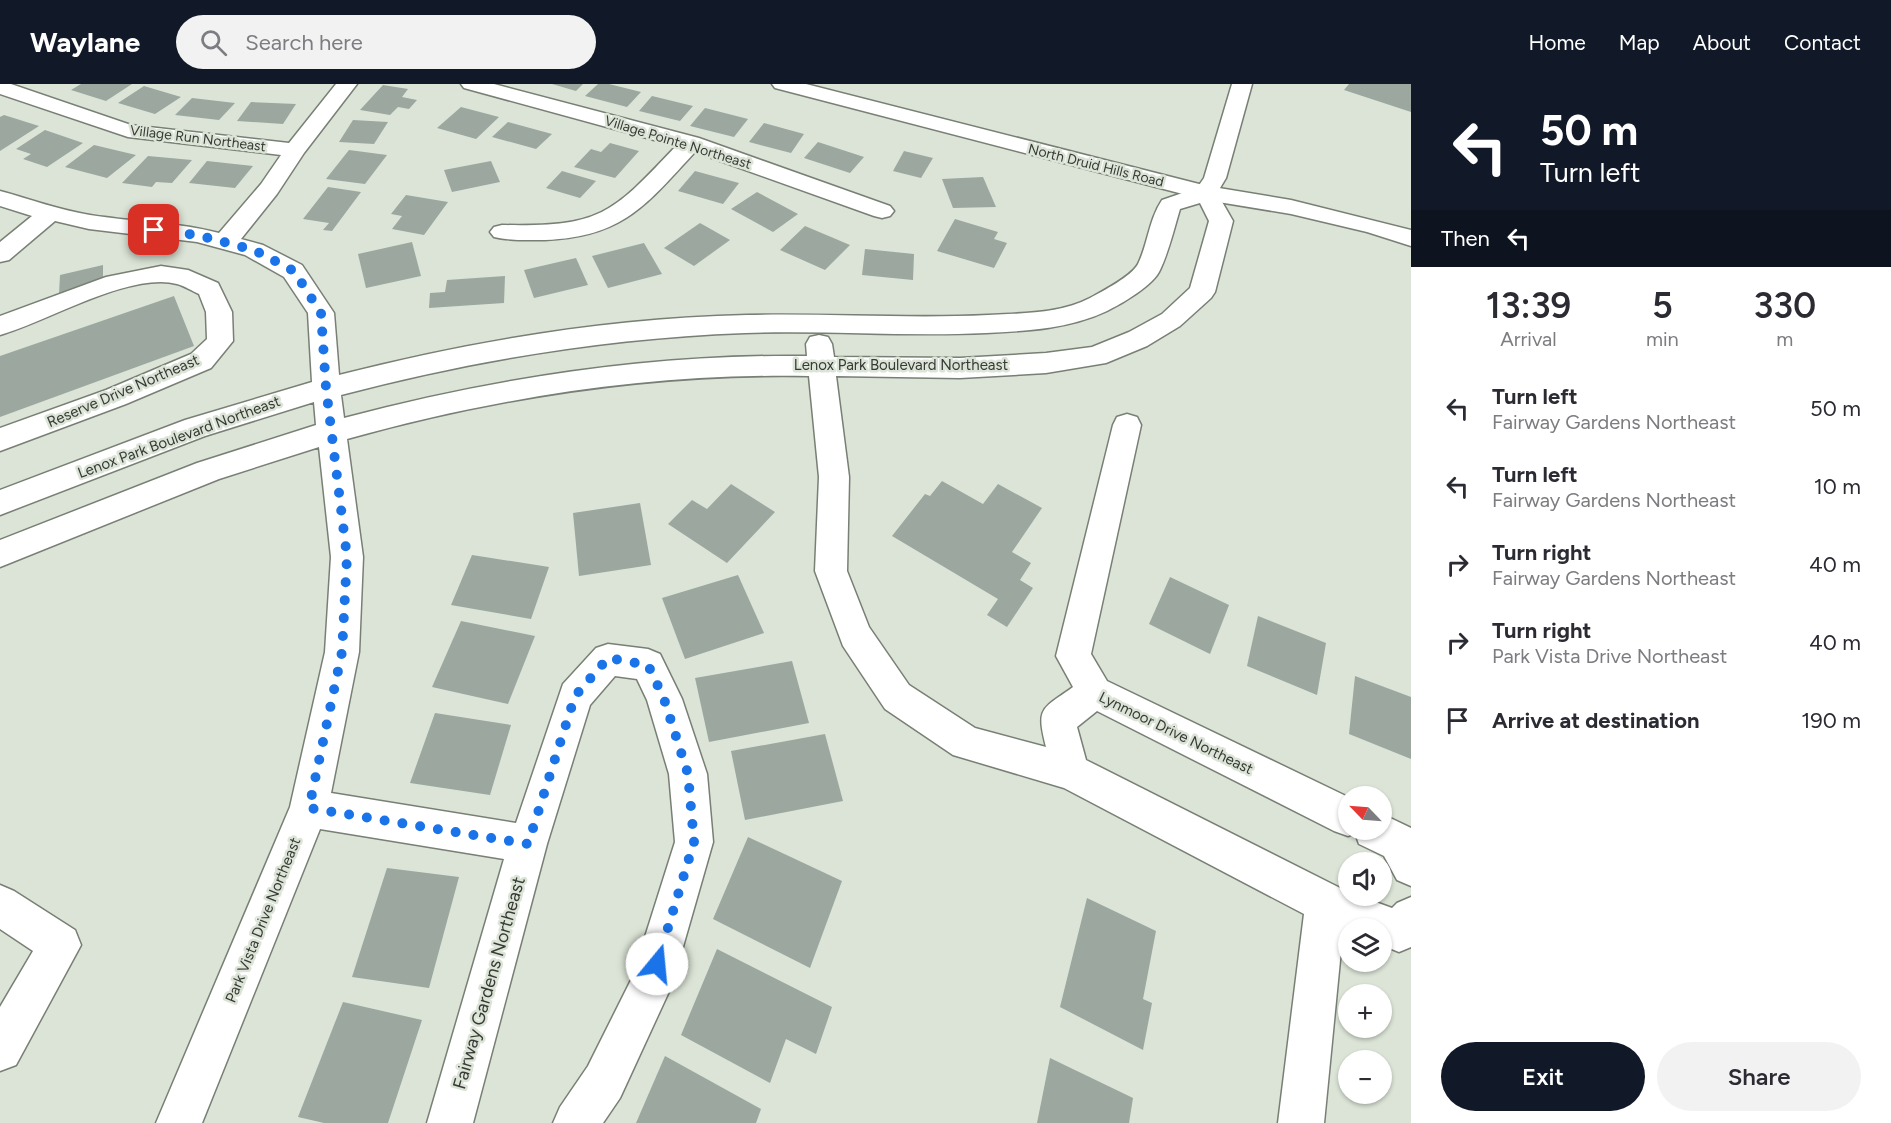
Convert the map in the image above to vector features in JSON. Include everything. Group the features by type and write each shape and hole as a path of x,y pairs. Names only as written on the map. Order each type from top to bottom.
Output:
{"street":[{"path":"225,242 269,189 295,150 348,84"},
{"name":"Village Pointe Northeast","path":"471,84 691,143 882,211"},
{"name":"North Druid Hills Road","path":"782,84 1206,193 1291,207 1373,226 1411,238"},
{"path":"1206,193 1215,178 1242,84"},
{"name":"Village Run Northeast","path":"0,87 128,130 295,150"},
{"path":"502,232 568,231 606,220 629,207 691,143"},
{"name":"Lenox Park Boulevard Northeast","path":"0,503 195,428 326,388 413,366 524,346 632,331 747,324 949,326 1026,322 1064,317 1097,305 1123,290 1148,270 1170,205 1206,193 1221,221 1202,292 1171,320 1138,339 1096,356 1046,363 960,368 751,364 648,371 530,387 421,408 208,471 0,554"},
{"name":"Park Vista Drive Northeast","path":"0,198 20,206 89,222 197,235 254,250 294,271 321,313 326,388 347,557 343,640 309,808 179,1123"},
{"path":"0,254 51,213"},
{"name":"Reserve Drive Northeast","path":"0,326 144,275 178,276 209,289 219,312 220,341 201,361 116,397 0,440"},
{"path":"816,324 834,477 831,571 855,635 897,697 966,743 1071,772 1325,903 1399,931 1411,917"},
{"path":"1095,692 1073,656 1127,425"},
{"name":"Fairway Gardens Northeast","path":"450,1123 528,844 575,696 608,658 648,665 664,699 688,774 694,842 651,985 604,1082 576,1123"},
{"name":"Lynmoor Drive Northeast","path":"1071,772 1057,720 1095,692 1338,812"},
{"path":"309,808 528,844"},
{"path":"1392,839 1398,842 1411,866"},
{"path":"1301,1123 1325,903"},
{"path":"0,905 60,945 0,1049"}],"building":[{"path":"81,84 132,84 106,101 71,90"},
{"path":"552,84 583,84 576,91"},
{"path":"598,84 609,84 641,92 627,107 585,96"},
{"path":"1349,84 1411,84 1411,112 1344,90"},
{"path":"383,85 408,89 402,97 417,100 409,109 398,107 390,115 360,110"},
{"path":"144,86 181,97 155,114 118,103"},
{"path":"652,96 693,106 680,121 639,111"},
{"path":"192,98 235,103 219,120 175,115"},
{"path":"251,102 296,104 283,124 237,121"},
{"path":"461,107 499,117 476,139 437,128"},
{"path":"705,108 748,119 734,137 690,126"},
{"path":"4,115 39,126 0,151 0,117"},
{"path":"353,120 388,122 374,144 339,142"},
{"path":"508,122 552,134 536,149 492,137"},
{"path":"764,123 804,134 791,153 749,142"},
{"path":"45,130 83,143 47,167 23,159 31,154 16,149"},
{"path":"818,142 864,157 850,173 804,158"},
{"path":"610,143 639,151 615,178 574,167 591,149 601,152"},
{"path":"94,145 136,155 107,178 65,167"},
{"path":"349,150 387,155 365,184 326,179"},
{"path":"904,151 933,158 921,178 893,171"},
{"path":"148,156 192,160 172,183 156,182 152,187 122,183"},
{"path":"207,161 253,166 235,188 189,183"},
{"path":"491,161 500,182 452,192 444,170"},
{"path":"562,171 596,181 580,198 546,188"},
{"path":"695,171 739,183 723,204 678,191"},
{"path":"983,177 996,207 953,208 942,179"},
{"path":"328,187 361,192 332,231 323,230 329,223 303,219"},
{"path":"757,192 798,214 773,232 731,209"},
{"path":"406,195 448,202 424,235 392,229 402,216 391,214"},
{"path":"955,219 998,232 994,239 1007,243 994,268 937,251"},
{"path":"700,223 730,240 694,266 664,248"},
{"path":"805,226 850,245 825,270 780,250"},
{"path":"412,242 421,276 366,288 358,254"},
{"path":"644,243 662,274 608,288 592,256"},
{"path":"865,249 914,254 913,280 862,275"},
{"path":"576,258 588,285 534,298 524,270"},
{"path":"103,265 103,284 59,294 60,275"},
{"path":"505,276 504,303 429,308 430,293 445,292 447,280"},
{"path":"174,296 194,346 0,417 0,356"},
{"path":"942,481 983,504 998,484 1042,508 1012,552 1031,563 1020,580 1033,588 1007,627 987,615 998,599 892,536 925,494 930,496"},
{"path":"731,484 775,512 727,563 668,524 692,500 707,509"},
{"path":"640,503 651,565 579,576 573,513"},
{"path":"472,555 549,567 531,619 451,605"},
{"path":"738,575 764,633 685,659 662,598"},
{"path":"1170,577 1229,605 1210,654 1149,624"},
{"path":"1258,616 1326,643 1317,695 1247,666"},
{"path":"461,621 535,636 508,704 432,687"},
{"path":"792,661 809,723 709,742 695,678"},
{"path":"1355,676 1411,697 1411,759 1349,734"},
{"path":"435,713 511,725 490,795 410,783"},
{"path":"825,734 843,801 745,820 731,751"},
{"path":"748,837 842,881 810,968 713,919"},
{"path":"387,868 459,877 429,988 352,977"},
{"path":"1087,898 1156,931 1143,999 1152,1003 1143,1050 1060,1007"},
{"path":"717,949 832,1007 816,1054 786,1039 770,1083 681,1035"},
{"path":"343,1002 422,1020 388,1123 324,1123 298,1117"},
{"path":"665,1056 761,1109 756,1123 636,1123"},
{"path":"1050,1058 1133,1098 1129,1123 1037,1123"}],"route":[{"path":"154,230 197,235 254,250 294,271 321,313 326,388 347,557 342,652 309,808 528,844 575,696 608,658 648,665 664,699 688,774 694,842 657,964"}]}
